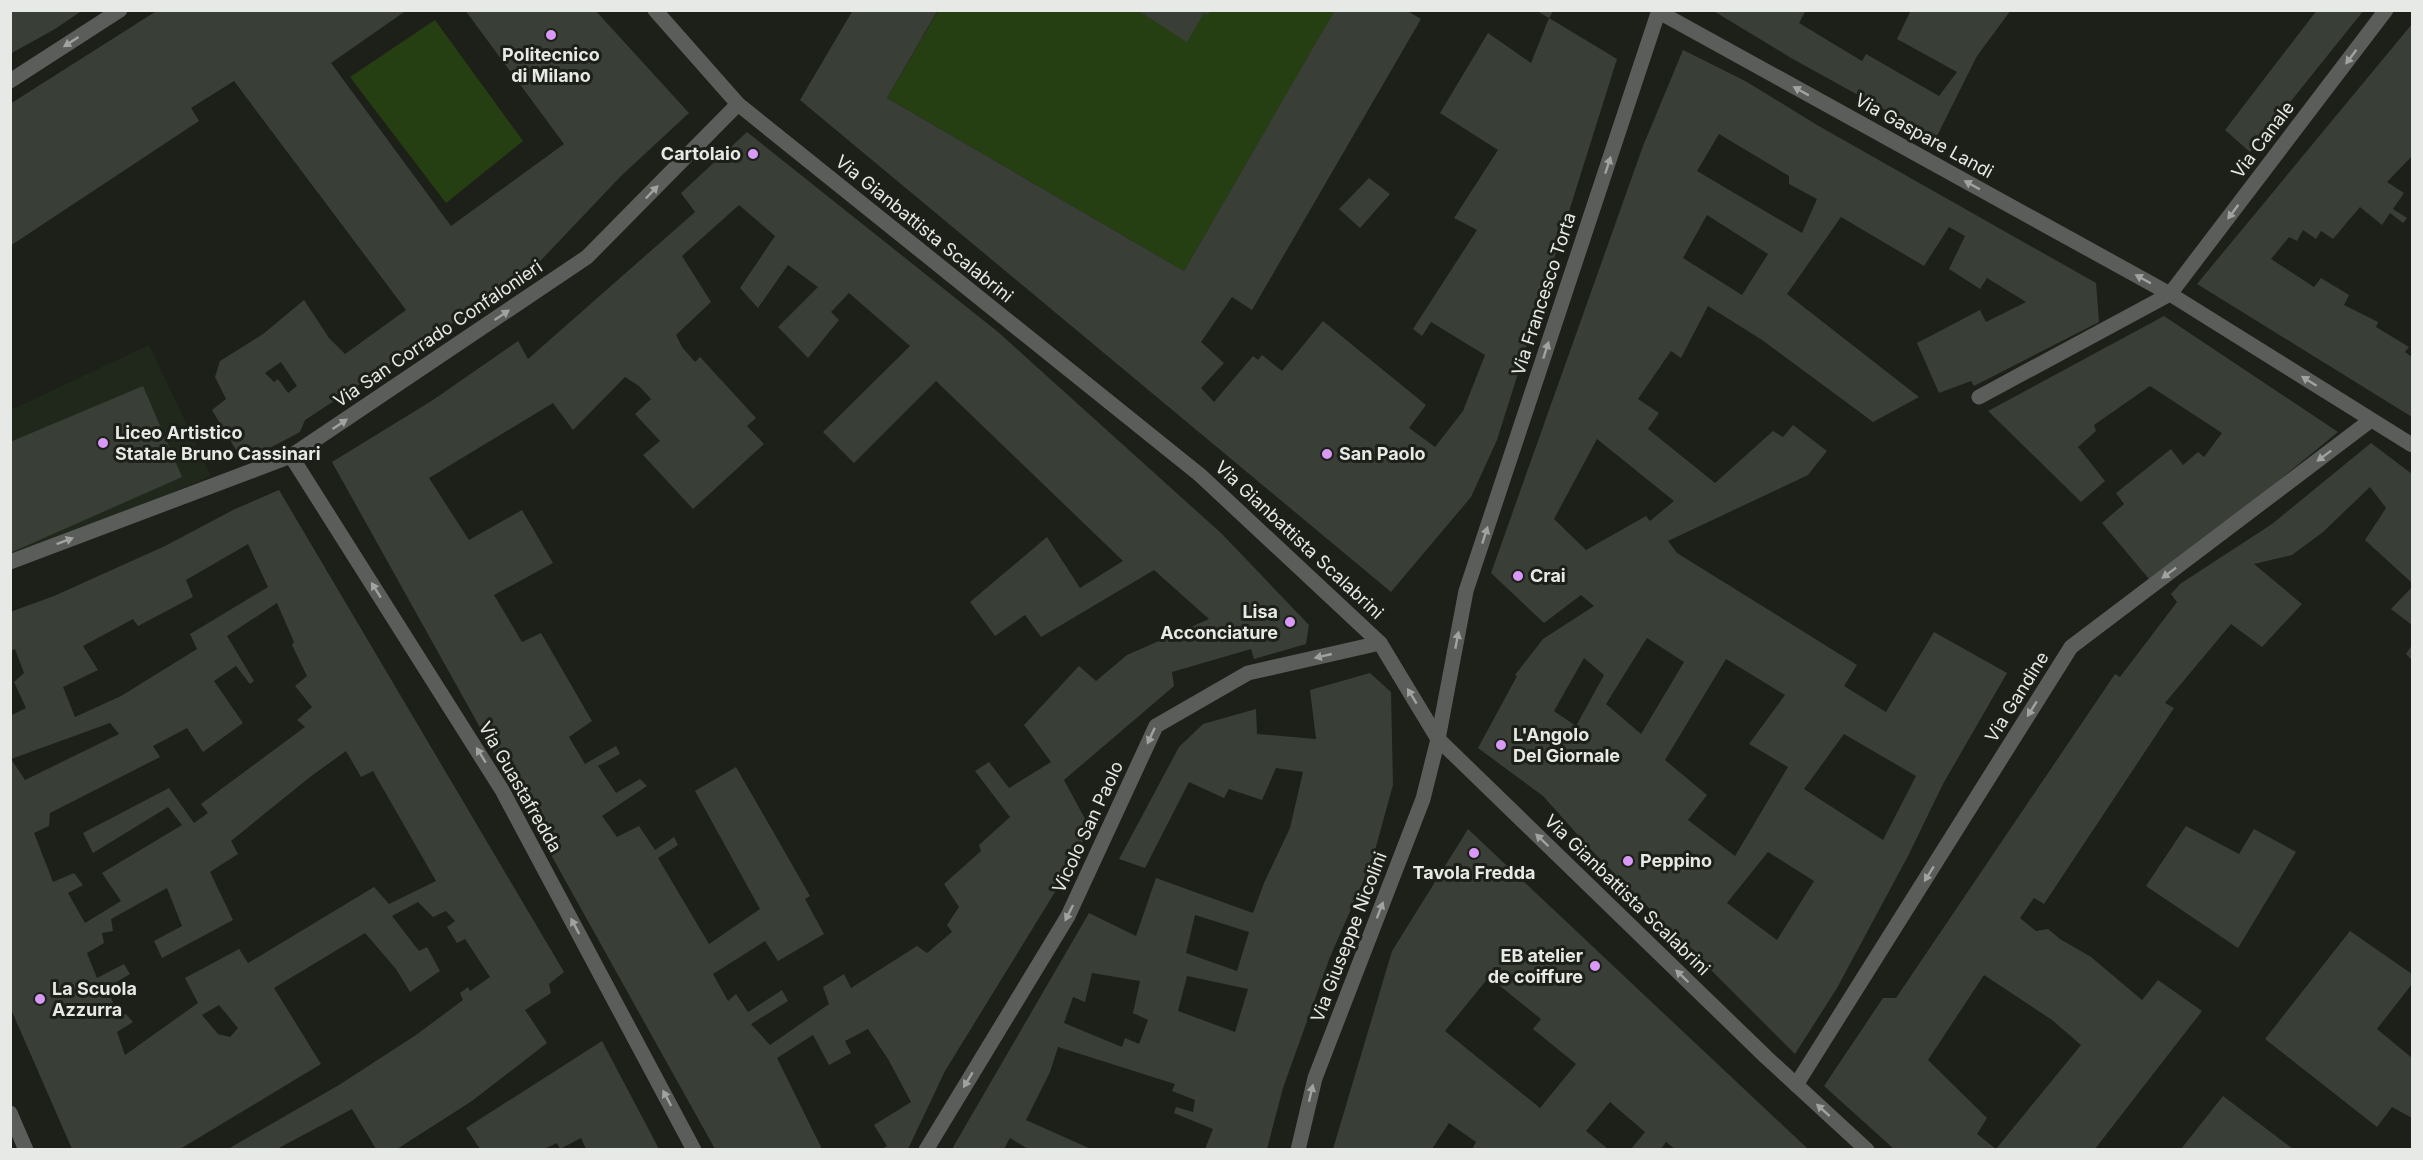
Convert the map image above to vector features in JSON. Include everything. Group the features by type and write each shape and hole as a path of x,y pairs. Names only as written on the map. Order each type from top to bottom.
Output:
{"street":[{"path":"10,81 120,10"},
{"name":"Via Gianbattista Scalabrini","path":"655,10 738,104 1200,475 1380,643 1438,739 1796,1085 1867,1149"},
{"name":"Via Canale","path":"2170,294 2386,10"},
{"name":"Via Gaspare Landi","path":"1659,11 2170,294 2412,445"},
{"name":"Via Francesco Torta","path":"1438,739 1466,591 1659,11"},
{"name":"Via San Corrado Confalonieri","path":"10,562 291,456 587,257 738,104"},
{"path":"1979,397 2170,294"},
{"name":"Via Gandine","path":"1796,1085 2071,647 2371,420"},
{"name":"Via Guastafredda","path":"291,456 502,790 694,1149"},
{"name":"Vicolo San Paolo","path":"926,1149 1068,916 1156,726 1248,673 1380,643"},
{"name":"Via Giuseppe Nicolini","path":"1298,1149 1315,1077 1424,799 1438,739"},
{"path":"10,1113 26,1149"}],"shaded area":[{"name":"Liceo Artistico Statale Bruno Cassinari","path":"149,345 211,476 11,562 11,410"}],"green space":[{"path":"938,11 1335,11 1184,271 887,98"},
{"path":"435,20 523,141 446,203 350,77"}],"building":[{"path":"10,10 83,10 55,29 10,54"},
{"path":"158,10 407,10 331,63 451,226 564,144 465,10 595,10 689,113 621,176 527,275 305,420 300,432 264,451 256,448 239,455 212,410 226,399 215,377 220,361 263,334 304,300 329,338 345,354 406,310 234,81 191,108 199,121 10,246 10,104","holes":["281,362 297,386 288,393 278,379 274,382 265,373"]},
{"path":"853,10 938,10 887,98 1184,271 1335,10 1406,10 1421,19 1252,310 1232,297 1201,342 1224,363 1201,388 1214,402 1253,356 1258,360 1262,355 1282,371 1323,321 1426,405 1409,428 1435,447 1463,411 1485,355 1431,322 1422,336 1413,329 1477,230 1454,218 1498,150 1440,113 1488,33 1531,63 1549,18 1617,59 1497,440 1471,497 1391,592 800,100"},
{"path":"1137,10 1211,10 1208,15 1204,13 1187,42"},
{"path":"1535,10 1554,10 1549,18"},
{"path":"1712,10 1806,10 1799,23 1862,61 1866,54 1939,96 1957,72 1897,39 1911,10 2011,10 1977,56 1936,138 1791,58"},
{"path":"2317,10 2364,10 2250,152 2225,130"},
{"path":"2412,24 2412,156 2387,182 2404,193 2393,209 2407,218 2403,223 2390,213 2382,225 2360,207 2333,239 2321,231 2316,239 2303,230 2297,241 2289,237 2271,259 2314,287 2321,278 2349,295 2344,305 2378,322 2376,327 2409,347 2405,352 2412,357 2412,417 2197,284"},
{"path":"1683,50 1747,82 1817,125 2096,283 2099,322 1974,386 1971,381 1939,393 1917,343 1980,310 1986,322 2026,302 1987,278 1980,289 1949,269 1965,236 1949,227 1924,266 1841,217 1787,294 1919,397 1873,422 1762,340 1708,306 1681,358 1671,351 1638,399 1659,413 1648,429 1715,483 1773,431 1783,437 1793,425 1827,451 1808,475 1668,541 1677,553 1857,665 1844,686 1886,712 1934,632 2007,673 1943,784 1908,856 1837,988 1795,1054 1594,853 1543,796 1478,748 1517,676 1515,675 1543,639 1594,606 1581,595 1544,623 1491,573 1643,146","holes":["1719,134 1789,176 1789,184 1817,199 1802,233 1697,171","1707,215 1768,254 1742,295 1683,258","1597,439 1674,501 1650,521 1646,516 1586,550 1554,519","1647,638 1684,662 1641,734 1606,704","1584,658 1604,675 1576,726 1554,711","1726,659 1785,695 1749,744 1788,767 1735,856 1688,820 1707,795 1665,760","1844,734 1916,776 1883,840 1804,789","1768,852 1814,881 1777,940 1727,903"]},
{"path":"747,132 998,332 1222,534 1309,625 1306,644 1254,659 1251,649 1172,672 1174,686 1064,780 1090,828 1063,879 945,1071 908,1149 882,1149 887,1146 874,1125 911,1102 888,1059 868,1029 845,1041 851,1053 829,1065 813,1035 777,1058 822,1149 715,1149 332,462 433,400 518,341 528,359 695,212 681,193","holes":["739,205 775,236 740,288 758,308 788,265 818,287 778,327 808,358 839,320 831,312 849,293 910,346 823,432 854,463 936,381 1123,561 1080,588 1047,537 970,602 995,636 1025,615 1041,637 1154,570 1209,619 1127,655 1096,681 1079,666 1024,725 1051,762 1009,788 989,762 975,771 1010,817 979,845 981,851 944,884 959,907 947,925 952,932 927,953 917,946 851,988 844,974 823,987 829,1004 770,1045 751,1024 788,1001 782,990 748,1012 736,994 728,1001 713,974 765,941 778,961 824,934 805,899 810,896 736,767 695,791 760,909 709,944 658,858 678,845 674,837 655,850 639,826 617,837 602,816 647,786 640,779 616,793 598,766 620,754 616,746 585,764 569,737 592,721 541,633 522,642 494,595 553,563 522,510 469,540 429,478 553,403 573,430 625,377 639,386 651,399 635,414 660,441 643,455 693,509 764,444 747,426 756,418 700,357 695,362 682,347 676,335 711,302 682,256"]},
{"path":"1369,178 1390,194 1360,228 1339,209"},
{"path":"2164,316 2338,432 2255,500 2149,579 2102,523 2124,504 2116,493 2171,449 2183,465 2198,452 2204,457 2222,433 2150,386 2094,425 2096,431 2078,447 2105,481 2081,502 1988,411"},
{"name":"Liceo Artistico Statale Bruno Cassinari","path":"143,386 182,477 10,553 10,442"},
{"path":"2371,443 2412,474 2412,583 2365,540 2386,508 2370,487 2323,532 2292,555 2254,564 2302,604 2262,647 2231,624 2165,703 2174,708 2044,904 2034,898 2020,918 2036,931 2048,929 2060,939 2091,957 2142,1000 2158,980 2202,1011 2095,1149 1996,1149 1894,1149 1824,1086 1883,998 1896,998 2115,674 2120,677 2177,602 2171,594 2180,584 2272,524","holes":["1984,975 2052,1020 2081,1045 1996,1149 1977,1134 1987,1118 1928,1060"]},
{"path":"279,490 564,972 549,984 551,993 525,1010 547,1043 472,1101 397,1149 376,1149 352,1109 277,1149 228,1149 339,1085 416,1035 463,1000 460,993 468,987 470,991 490,977 465,939 457,943 447,927 455,921 446,911 433,917 418,902 392,916 419,951 427,947 440,971 410,992 396,969 365,933 274,988 321,1064 180,1149 72,1149 10,1007 10,716 26,708 14,682 24,673 15,649 10,651 10,612 54,596 165,546 235,509","holes":["248,544 268,587 190,634 197,649 121,696 75,717 63,687 98,670 83,646 133,619 138,626 193,597 186,580","277,603 294,642 292,645 307,676 295,686 312,707 297,720 305,727 201,804 208,813 194,823 169,788 83,833 93,853 168,807 182,825 102,873 121,901 85,923 68,893 83,885 74,873 53,882 34,833 49,826 50,813 160,757 153,746 187,728 203,752 243,723 214,681 236,666 250,684 254,681 227,636","110,723 119,734 25,780 11,759","346,751 361,777 373,771 436,881 389,904 374,887 248,963 239,949 185,978 198,1003 125,1055 117,1032 133,1022 126,1014 119,1017 107,988 130,974 124,964 97,978 87,953 104,943 102,933 113,931 111,919 167,888 182,926 154,941 162,958 233,920 210,872 238,854 231,841","219,1005 238,1028 230,1037 218,1034 202,1015"]},
{"path":"2412,587 2412,625 2391,609"},
{"path":"2412,645 2412,660 2406,654"},
{"path":"1370,673 1391,692 1393,785 1372,861 1330,957 1283,1088 1267,1149 1205,1149 1213,1129 1174,1113 1176,1107 1193,1112 1195,1100 1172,1091 1175,1084 1058,1047 1050,1072 1026,1120 1091,1149 1028,1149 1010,1138 1004,1149 952,1149 1089,913 1136,936 1156,878 1253,913 1264,883 1290,828 1303,772 1276,768 1262,800 1229,789 1224,798 1189,782 1145,868 1119,859 1179,747 1203,724 1256,709 1257,734 1316,739 1310,690","holes":["1195,915 1249,932 1237,971 1186,953","1092,973 1140,981 1133,1013 1148,1020 1139,1044 1125,1038 1122,1047 1064,1023 1073,997 1085,1002","1187,976 1248,989 1235,1032 1178,1011"]},
{"path":"2186,826 2239,854 2254,829 2296,852 2238,948 2146,886"},
{"path":"1468,829 1808,1149 1675,1149 1666,1142 1661,1149 1631,1149 1645,1132 1610,1102 1586,1131 1608,1149 1472,1149 1476,1142 1449,1123 1432,1149 1333,1149 1392,951","holes":["1489,977 1541,1019 1533,1029 1576,1064 1540,1108 1445,1031"]},
{"path":"2350,931 2412,974 2412,984 2377,1029 2412,1058 2412,1118 2392,1107 2377,1127 2265,1039"},
{"path":"602,1041 659,1149 586,1149 581,1138 560,1149 557,1143 544,1149 480,1149 466,1128"},
{"path":"2223,1096 2293,1149 2181,1149"}],"place":[{"name":"Politecnico di Milano","path":"551,35"},
{"name":"Cartolaio","path":"753,154"},
{"name":"Liceo Artistico Statale Bruno Cassinari","path":"103,443"},
{"name":"San Paolo","path":"1327,454"},
{"name":"Crai","path":"1518,576"},
{"name":"Lisa Acconciature","path":"1290,622"},
{"name":"L'Angolo Del Giornale","path":"1501,745"},
{"name":"Tavola Fredda","path":"1474,853"},
{"name":"Peppino","path":"1628,861"},
{"name":"EB atelier de coiffure","path":"1595,966"},
{"name":"La Scuola Azzurra","path":"40,999"}]}
